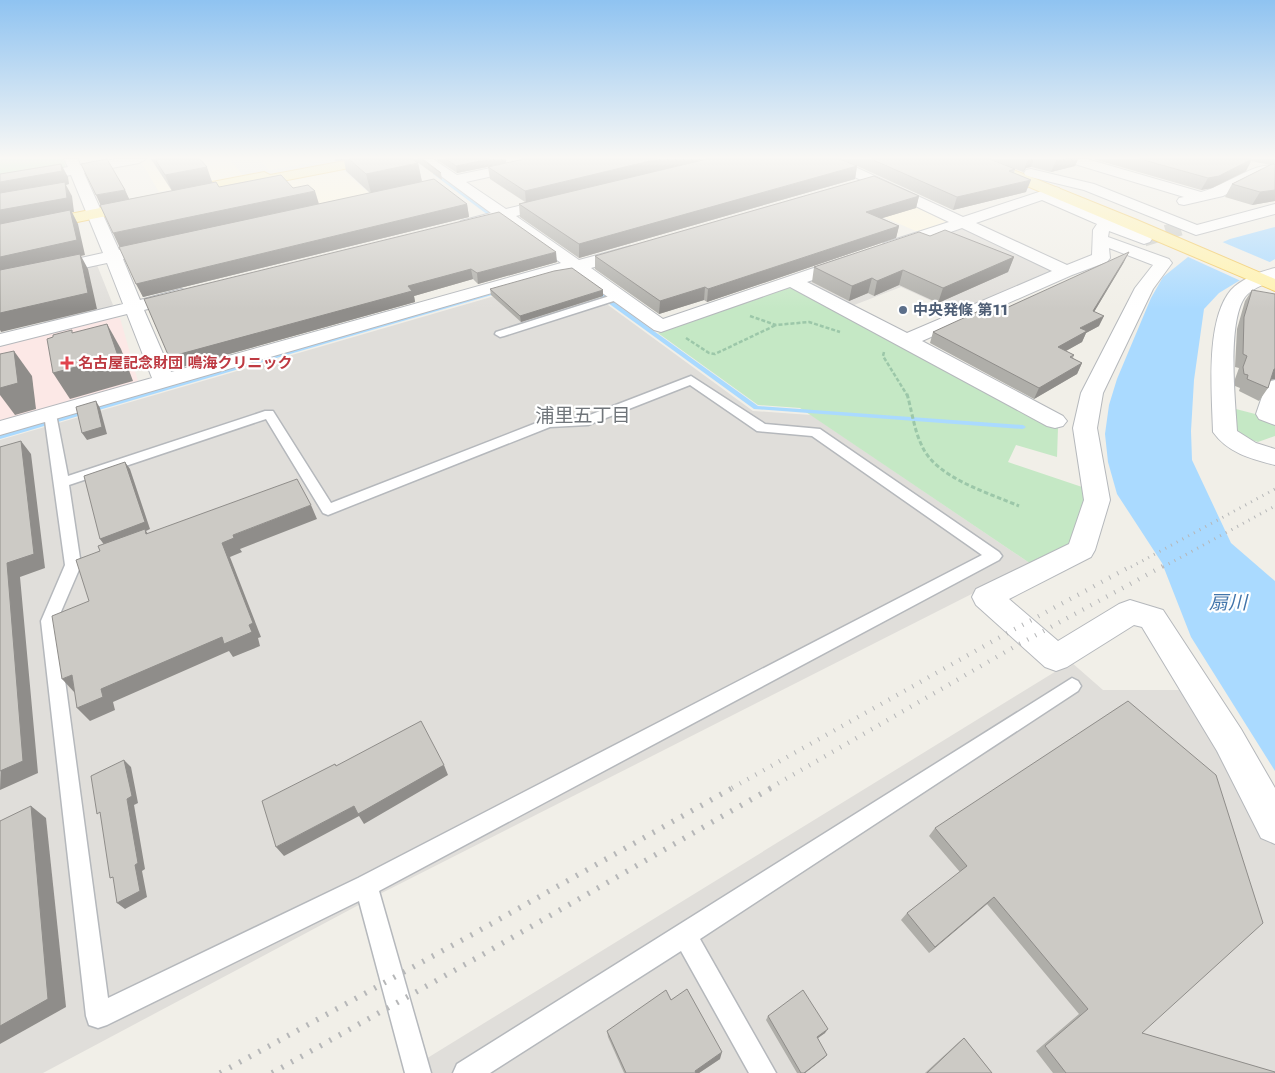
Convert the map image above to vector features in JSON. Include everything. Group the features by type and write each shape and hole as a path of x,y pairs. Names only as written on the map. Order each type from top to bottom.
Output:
{"main road":[{"path":"0,228 109,209"},
{"path":"1091,209 1194,247"},
{"path":"1110,209 1264,278"},
{"path":"0,233 94,212"}],"street":[{"path":"93,209 164,382"},
{"path":"470,209 485,220"},
{"path":"487,209 502,223 575,265 611,299 661,326 1000,209"},
{"path":"447,230 485,220 502,223 540,209"},
{"path":"934,209 1066,271"},
{"path":"1072,209 1104,231 1163,262"},
{"path":"1145,209 1196,230 1275,209"},
{"path":"1104,231 1144,239"},
{"path":"906,341 1066,271 1101,258 1104,231"},
{"path":"0,281 179,242"},
{"path":"0,428 51,419 545,264 587,264 644,247"},
{"path":"1194,247 1163,262 1144,288 1092,393 1085,428 1097,500 1081,550 987,597 1056,658 1130,612 1152,618 1229,740 1275,826"},
{"path":"1275,301 1264,278 1234,298 1226,318 1225,432 1229,438 1260,454 1275,457"},
{"path":"792,281 1055,421"},
{"path":"0,340 201,290"},
{"path":"1275,387 1267,414 1275,418"}],"lane":[{"path":"500,334 611,299"},
{"path":"51,419 62,482 78,563 49,621 98,1016 366,886 994,556 815,432 762,428 692,380 584,422 548,423 328,510 303,480 269,414 62,482"},
{"path":"466,1073 685,935 1072,686"},
{"path":"366,886 418,1073"},
{"path":"685,935 763,1073"}],"path":[{"path":"724,304 743,314 776,325"},
{"path":"661,326 714,354 776,325 809,322 842,333"},
{"path":"880,348 885,350 884,356 907,394 922,444 930,460 945,471 970,484 1019,506"}],"shaded area":[{"path":"186,209 314,209 202,234"},
{"path":"865,209 923,209 946,219 946,222 918,232"},
{"path":"958,228 967,229 1052,269 1053,274 958,313 901,287 849,307 807,286 808,281"},
{"path":"97,265 113,305 106,310 45,325 41,305 0,284"},
{"path":"567,275 753,411 811,415 1031,564 370,899 43,1073 0,1073 0,440"},
{"name":"名古屋記念財団 鳴海クリニック","path":"109,317 120,318 138,381 132,386 0,424 0,345"},
{"path":"1071,662 1103,690 1188,690 1228,758 1275,845 1275,1073 403,1073"}],"green space":[{"path":"788,288 796,289 1058,428 1057,457 1016,445 1008,462 1085,488 1086,496 1074,542 1031,564 800,408 758,405 658,333"},
{"path":"1232,408 1263,416 1275,423 1275,436 1258,442 1238,436"}],"water":[{"name":"扇川","path":"1275,227 1275,259 1219,293 1204,309 1194,380 1191,431 1192,460 1231,543 1275,581 1275,771 1191,637 1162,563 1117,494 1108,462 1105,434 1109,405 1117,379 1151,298 1163,277 1188,257 1230,239"}],"pier":[{"path":"1220,241 1272,263 1241,281 1186,256"}],"building":[{"path":"102,209 228,209 113,233"},
{"path":"295,209 446,209 136,284 119,247"},
{"path":"527,209 703,209 579,244"},
{"path":"759,209 876,209 866,212 899,226 708,289 705,287 660,301 595,256"},
{"path":"70,210 77,240 0,257 0,224"},
{"path":"499,212 556,252 477,273 471,269 408,286 412,291 169,357 144,299"},
{"path":"945,230 1014,257 943,288 903,270 877,281 872,278 852,286 814,267 919,232 930,236"},
{"path":"1129,252 1093,311 1104,316 1080,328 1087,331 1058,347 1074,355 1070,357 1082,363 1039,388 933,332 994,304 1004,309"},
{"path":"80,254 88,293 0,313 0,270"},
{"path":"572,268 603,290 520,316 490,289 554,271"},
{"path":"1252,290 1275,294 1275,369 1268,388 1247,379 1248,375 1244,374 1243,367 1247,356 1243,354 1244,317"},
{"path":"107,324 118,356 53,373 47,339 53,337 53,335 72,330 72,333"},
{"path":"14,351 18,383 0,388 0,354"},
{"path":"96,401 102,427 82,433 76,407"},
{"path":"21,441 34,554 7,563 23,761 0,771 0,447"},
{"path":"125,462 145,522 100,539 84,476"},
{"path":"297,479 311,505 233,535 234,538 222,543 253,623 249,625 252,632 224,644 222,637 101,689 103,697 77,708 72,675 62,679 52,616 89,601 76,560 100,551 98,546 145,529 146,534"},
{"path":"1128,701 1216,775 1263,923 1142,1033 1275,1073 1066,1073 1045,1046 1088,1009 994,897 935,947 907,913 967,866 935,828"},
{"path":"421,721 444,765 358,814 354,806 276,847 262,801 335,764 336,766"},
{"path":"124,760 132,796 127,799 138,863 135,865 140,891 117,903 113,877 110,878 100,812 97,814 91,776"},
{"path":"31,806 48,999 0,1026 0,821"},
{"path":"687,989 722,1052 695,1071 696,1073 626,1073 607,1031 666,990 671,1000"},
{"path":"803,990 828,1029 817,1037 827,1055 804,1073 801,1073 768,1016"},
{"path":"964,1038 992,1073 927,1073"}],"waterway":[{"path":"482,209 489,214"},
{"path":"595,291 756,408 1023,427"},
{"path":"0,437 500,292"}],"tunnel":[{"path":"1144,239 1187,226"}],"railway":[{"path":"1131,567 1275,489"},
{"path":"1163,567 1275,506"},
{"path":"732,788 1002,636 1133,565"},
{"path":"770,788 1014,647 1165,565"},
{"path":"220,1073 473,934 734,787"},
{"path":"272,1073 480,956 773,787"}],"place":[{"name":"中央発條 第11","path":"903,310"},
{"name":"名古屋記念財団 鳴海クリニック","path":"67,363"}],"district":[{"name":"浦里五丁目","path":"583,415"}]}
